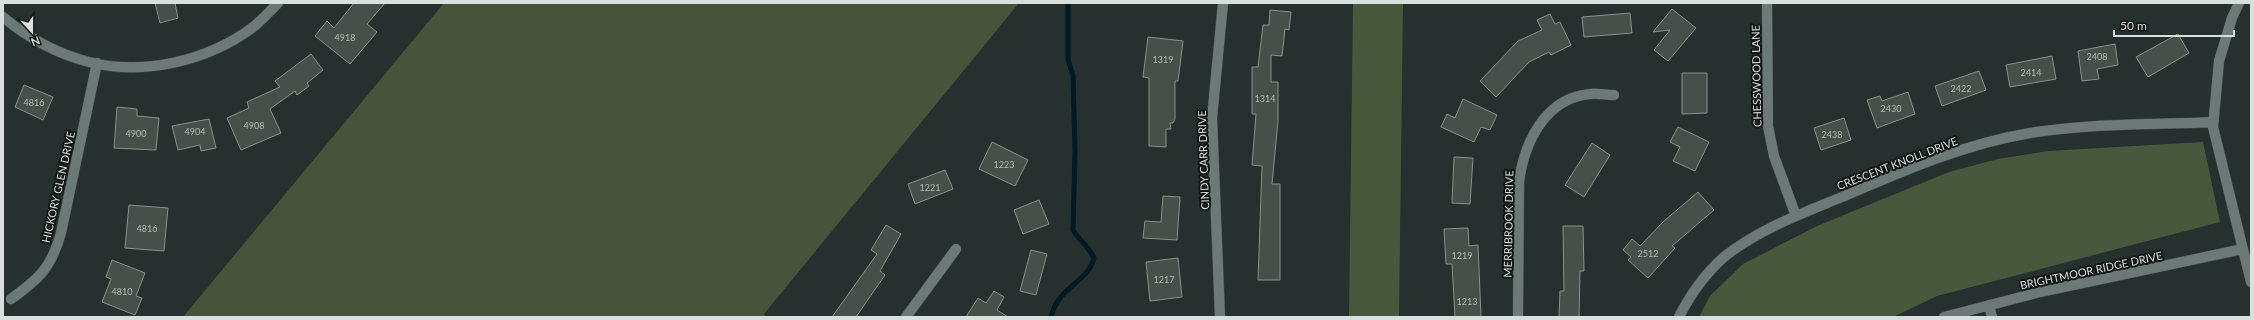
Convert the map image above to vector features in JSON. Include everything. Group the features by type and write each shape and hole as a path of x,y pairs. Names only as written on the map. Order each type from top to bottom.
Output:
{"street":[{"path":"3,17 42,43 89,62 131,67 154,66 195,56 218,48 252,28 278,3"},
{"name":"CINDY CARR DRIVE","path":"1220,317 1212,118 1223,3"},
{"name":"CHESSWOOD LANE","path":"1767,3 1768,126 1774,156 1796,216"},
{"path":"2239,3 2232,18 2219,61 2214,122 2251,282"},
{"name":"HICKORY GLEN DRIVE","path":"11,299 34,282 55,256 62,233 97,63"},
{"name":"MERRIBROOK DRIVE","path":"1518,317 1519,182 1522,161 1528,145 1536,128 1561,105 1574,98 1590,94 1614,95"},
{"name":"CRESCENT KNOLL DRIVE","path":"1680,317 1696,290 1723,258 1768,228 1925,162 1993,140 2057,129 2214,122"},
{"path":"906,317 956,249"},
{"name":"BRIGHTMOOR RIDGE DRIVE","path":"1944,317 1989,305 2243,249"},
{"path":"1989,305 1992,317"}],"green space":[{"path":"444,3 1019,3 764,314 766,317 183,317"},
{"path":"1353,3 1403,3 1399,317 1349,317"},
{"path":"2203,142 2220,222 1937,296 1893,317 1699,317 1710,296 1743,264 1817,226 1949,172 1998,159 2048,151"}],"building":[{"path":"155,3 175,3 178,18 160,23"},
{"path":"354,3 385,3 367,24 377,32 350,64 315,36 327,21 334,28"},
{"path":"1672,9 1696,28 1668,61 1654,50 1670,30 1653,32"},
{"path":"1270,10 1291,12 1289,30 1285,29 1282,56 1271,55 1271,82 1278,82 1278,121 1272,184 1280,184 1280,280 1258,280 1262,166 1252,165 1256,114 1252,114 1252,67 1258,67 1263,25 1269,25"},
{"path":"1630,13 1632,33 1584,37 1582,17"},
{"path":"1550,14 1555,24 1560,22 1571,45 1551,55 1549,52 1529,62 1496,97 1480,81 1518,41 1542,30 1537,20"},
{"path":"2178,34 2189,53 2148,77 2136,57"},
{"path":"1148,37 1183,41 1178,81 1175,81 1175,119 1173,123 1170,123 1171,129 1166,129 1166,147 1149,146 1149,78 1143,77"},
{"path":"2115,44 2118,65 2097,69 2099,79 2082,81 2078,51"},
{"path":"311,54 323,70 307,83 309,86 297,95 295,91 270,109 281,133 241,150 227,118 249,108 247,102 280,87 275,81"},
{"path":"2052,56 2056,79 2010,87 2006,65"},
{"path":"1979,71 1986,90 1942,106 1935,86"},
{"path":"1682,73 1707,73 1707,113 1682,114"},
{"path":"24,85 53,97 43,120 15,107"},
{"path":"1908,92 1915,114 1877,128 1867,100 1880,96 1882,101"},
{"path":"1463,99 1497,115 1490,130 1481,127 1474,142 1441,127 1447,114 1455,118"},
{"path":"117,107 137,109 137,116 159,118 156,150 114,148"},
{"path":"1844,118 1851,140 1821,150 1814,128"},
{"path":"209,119 216,148 201,151 200,145 178,150 172,126"},
{"path":"1678,127 1709,142 1695,171 1673,161 1680,147 1670,142"},
{"path":"992,142 1028,160 1015,186 979,169"},
{"path":"1592,143 1610,155 1584,197 1565,185"},
{"path":"1454,157 1473,158 1470,204 1452,203"},
{"path":"945,170 953,189 915,204 908,184"},
{"path":"1698,192 1714,210 1672,246 1675,248 1648,278 1628,260 1631,257 1623,250 1632,239 1640,246 1664,221"},
{"path":"1163,196 1180,197 1177,240 1143,238 1145,221 1161,222"},
{"path":"1039,200 1049,224 1023,234 1014,210"},
{"path":"129,205 168,208 164,251 125,248"},
{"path":"886,225 901,234 880,271 885,275 856,317 832,317 877,254 871,250"},
{"path":"1563,226 1583,226 1584,271 1580,271 1579,317 1559,317 1560,291 1564,291"},
{"path":"1468,228 1469,246 1478,245 1481,317 1455,317 1452,264 1446,264 1444,229"},
{"path":"1031,250 1047,254 1036,295 1020,291"},
{"path":"1178,258 1182,297 1150,301 1146,262"},
{"path":"112,260 145,273 136,296 142,298 135,315 102,302 111,279 106,277"},
{"path":"994,291 1004,297 997,310 1008,317 966,317 978,298 986,303"}],"waterway":[{"path":"1051,317 1060,298 1085,274 1094,258 1073,230 1075,151 1073,75 1068,60 1068,3"}]}
